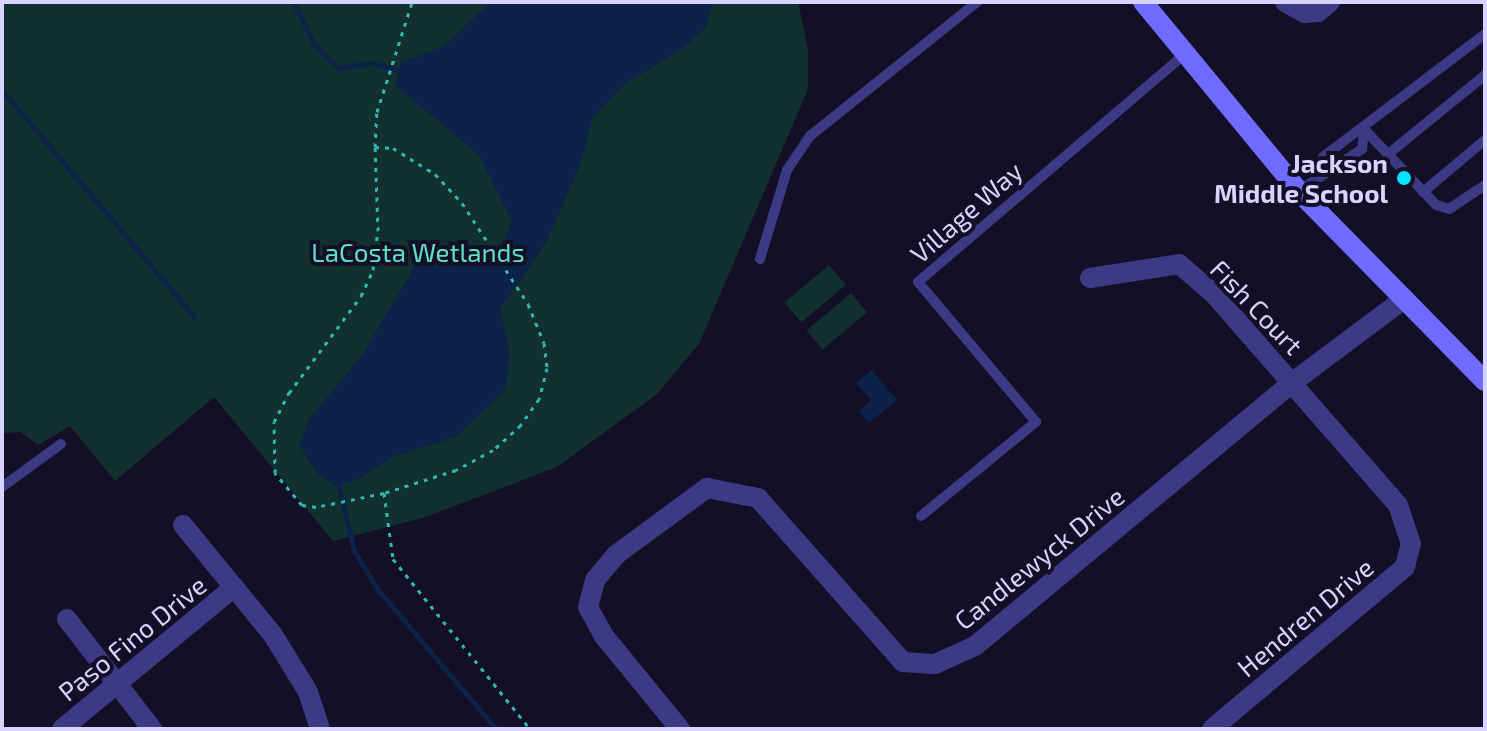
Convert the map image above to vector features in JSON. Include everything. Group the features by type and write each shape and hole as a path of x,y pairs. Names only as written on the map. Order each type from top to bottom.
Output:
{"street":[{"path":"1143,2 1298,191 1485,381"},
{"path":"1285,2 1305,13 1318,12 1330,2"},
{"name":"Fish Court","path":"1090,278 1179,264 1213,293 1293,382"},
{"name":"Candlewyck Drive","path":"680,729 621,658 588,607 595,580 617,554 707,488 758,498 903,662 935,664 975,646 1293,382 1404,299"},
{"name":"Hendren Drive","path":"1212,729 1405,567 1411,544 1398,505 1293,382"},
{"path":"183,525 296,670 320,729"},
{"name":"Paso Fino Drive","path":"62,729 234,587"},
{"path":"67,619 152,729"}],"lane":[{"path":"760,259 787,170 810,136 977,2"},
{"path":"1321,172 1323,157 1364,129 1485,34"},
{"name":"Village Way","path":"921,516 1036,422 918,282 1185,54"},
{"path":"1387,155 1485,75"},
{"path":"1364,129 1423,192 1449,209 1485,185"},
{"path":"1298,191 1321,172 1333,171 1362,149 1364,129"},
{"path":"1423,192 1485,140"},
{"path":"2,487 61,444"}],"path":[{"path":"375,147 393,148 435,174 487,238 528,304 544,343 547,368 539,399 521,425 493,450 456,470 384,493 330,504 302,505 288,493 275,473 271,445 274,422 289,393 361,296 373,270 378,231 375,147 383,87 393,50 412,2"},
{"path":"384,493 393,559 530,729"}],"green space":[{"name":"LaCosta Wetlands","path":"2,2 798,2 808,49 808,89 699,344 657,394 557,467 423,518 333,541 214,397 115,481 70,426 38,445 21,432 2,433"},
{"path":"829,265 846,285 801,322 785,302"},
{"path":"851,293 867,312 823,349 807,330"}],"water":[{"path":"491,2 713,2 706,27 681,50 626,83 592,119 581,163 545,245 500,309 510,353 505,390 456,437 395,456 355,481 335,486 316,472 299,444 310,418 362,355 419,259 434,251 481,255 504,241 512,222 479,155 396,86 400,63 444,46"},
{"path":"872,370 897,400 869,423 859,411 871,400 856,383"}],"waterway":[{"path":"293,2 314,44 338,68 370,63 399,70"},
{"path":"2,90 194,316"},
{"path":"337,479 354,551 379,591 496,729"}],"place":[{"name":"Jackson Middle School","path":"1404,178"}]}
